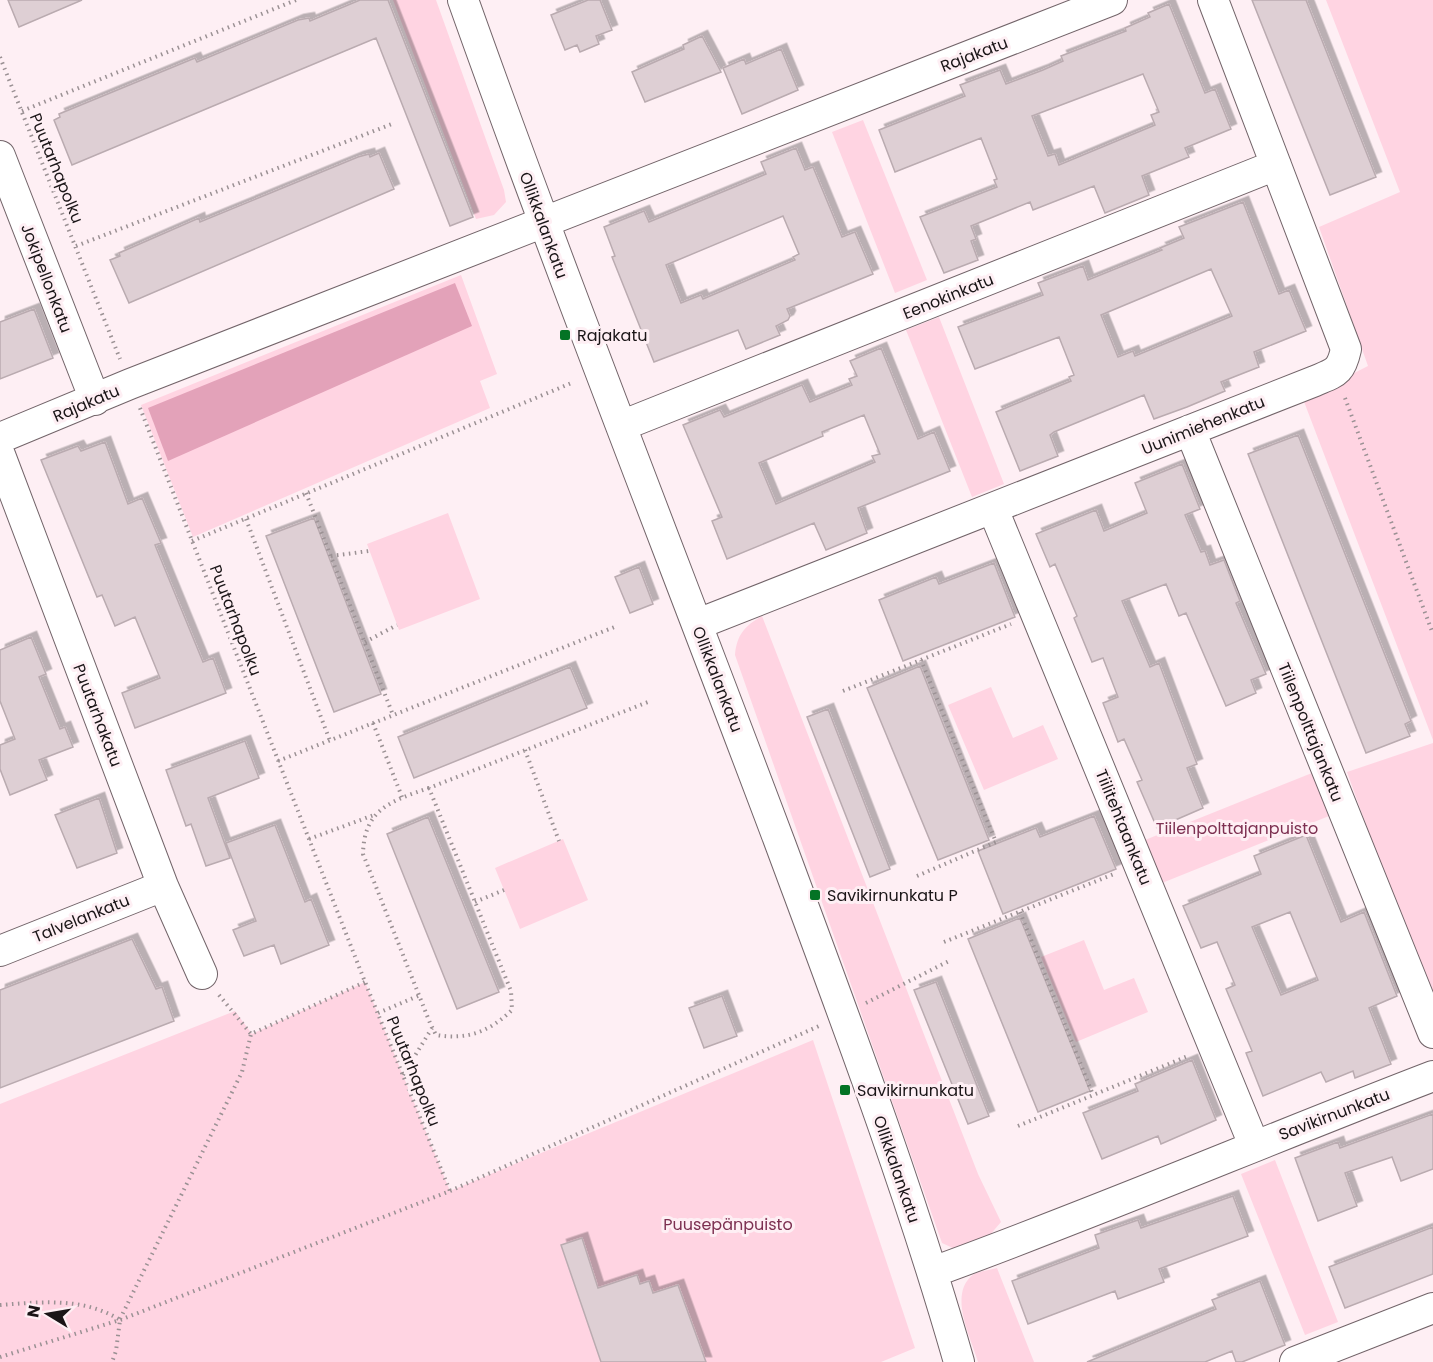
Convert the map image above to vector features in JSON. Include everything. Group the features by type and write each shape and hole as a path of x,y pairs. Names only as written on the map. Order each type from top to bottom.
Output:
{"street":[{"name":"Ollikkalankatu","path":"463,0 542,223 698,624 844,1014 933,1272 959,1362"},
{"name":"Rajakatu","path":"0,438 130,384 1112,0"},
{"path":"1213,0 1346,349 1342,365 1335,373"},
{"name":"Jokipellonkatu","path":"0,156 94,400"},
{"name":"Eenokinkatu","path":"621,426 1276,165"},
{"name":"Uunimiehenkatu","path":"698,624 1335,373"},
{"name":"Tiilenpolttajankatu","path":"1190,430 1433,1033"},
{"name":"Puutarhakatu","path":"0,455 163,886 202,974"},
{"name":"Tiilitehtaankatu","path":"993,509 1254,1145"},
{"name":"Talvelankatu","path":"0,951 163,886"},
{"name":"Savikirnunkatu","path":"933,1272 1058,1227 1254,1145 1433,1076"},
{"path":"1295,1362 1433,1308"}],"path":[{"path":"22,111 296,0"},
{"name":"Puutarhapolku","path":"0,57 365,982 450,1191"},
{"path":"76,246 392,124"},
{"path":"192,541 600,372"},
{"path":"1335,373 1433,634"},
{"path":"306,493 393,715"},
{"path":"246,519 330,741"},
{"path":"331,556 369,550"},
{"path":"843,691 1037,614"},
{"path":"364,642 398,625"},
{"path":"278,761 617,626"},
{"path":"917,876 996,842 921,660"},
{"path":"309,839 374,815 402,797 648,702"},
{"path":"374,723 402,797"},
{"path":"525,750 559,841"},
{"path":"374,815 364,833 363,854 418,996 436,1035 459,1038 496,1025 512,1010 511,991 429,788"},
{"path":"944,942 1139,864"},
{"path":"475,902 504,890"},
{"path":"1020,912 1093,1095"},
{"path":"0,1357 120,1320 450,1191 844,1014 951,960"},
{"path":"202,974 251,1034"},
{"path":"251,1034 365,982"},
{"path":"378,1012 418,996"},
{"path":"403,1075 432,1028"},
{"path":"111,1362 116,1351 120,1320 242,1072 251,1034"},
{"path":"1018,1126 1213,1046"},
{"path":"0,1305 58,1301 103,1309 120,1320"}],"green space":[{"path":"393,0 436,0 504,190 506,202 494,215 476,219"},
{"path":"1326,0 1433,0 1433,740 1303,399 1368,366 1319,227 1400,192"},
{"path":"863,120 927,280 895,293 832,132"},
{"path":"461,275 497,374 480,381 490,408 193,537 141,405"},
{"path":"939,317 1004,484 972,497 906,330"},
{"path":"448,513 480,599 399,630 367,544"},
{"path":"762,616 978,1174 1001,1222 989,1236 955,1249 942,1243 735,655 743,631"},
{"path":"991,687 1013,738 1043,725 1058,759 984,790 948,705"},
{"path":"1433,743 1433,1012 1347,772"},
{"name":"Tiilenpolttajanpuisto","path":"1312,773 1329,816 1162,883 1145,840"},
{"path":"563,839 588,900 520,929 495,868"},
{"path":"1084,940 1104,990 1134,978 1148,1012 1076,1042 1041,957"},
{"name":"Puusepänpuisto","path":"365,982 450,1191 813,1040 915,1348 881,1362 0,1362 0,1104 235,1011 252,1034"},
{"path":"1275,1160 1338,1322 1305,1335 1241,1174"},
{"path":"997,1268 1034,1362 978,1362 963,1316 962,1292 966,1282 974,1274"}],"shaded area":[{"path":"455,283 472,326 168,461 148,408"}],"building":[{"path":"8,0 82,0 19,27"},
{"path":"360,0 388,0 473,217 450,226 376,38 72,165 54,120 60,117 59,114 195,58 197,62 298,20 309,18 310,21"},
{"path":"588,0 600,0 612,30 596,36 599,44 580,52 577,45 565,50 551,15"},
{"path":"1252,0 1306,0 1376,177 1330,195"},
{"path":"1169,4 1205,93 1215,89 1231,129 1185,148 1189,157 1142,176 1149,195 1105,213 1094,186 1033,210 1030,202 971,226 976,239 971,241 978,260 944,273 920,217 997,187 994,180 997,179 981,138 895,172 879,130 965,96 960,85 1000,70 1006,84 1043,70 1063,61 1061,56 1126,31 1125,28 1150,17 1148,13","holes":["1143,74 1159,112 1151,115 1155,125 1059,165 1055,154 1048,156 1032,116"]},
{"path":"702,36 721,72 645,102 632,72 684,49 683,45"},
{"path":"781,49 798,90 742,114 723,68 744,59 746,64"},
{"path":"796,148 805,170 813,167 842,237 855,232 873,274 787,309 790,316 788,320 776,326 780,335 746,349 738,330 654,362 612,257 615,256 604,227 644,211 649,222 766,174 761,162","holes":["783,216 799,254 793,257 795,260 703,299 701,295 681,303 666,265"]},
{"path":"379,153 394,189 129,303 110,260 120,256 119,253 199,218 200,222 358,157 369,154 370,157"},
{"path":"1243,202 1279,294 1289,290 1306,331 1254,352 1259,367 1221,382 1225,391 1187,407 1154,419 1144,395 1054,432 1050,435 1058,456 1020,471 996,412 1071,381 1069,377 1074,375 1059,337 975,369 958,327 1043,295 1038,283 1083,266 1088,280 1162,250 1160,248 1184,238 1179,227","holes":["1211,269 1232,316 1135,356 1133,351 1118,357 1101,315"]},
{"path":"34,309 53,358 0,379 0,322"},
{"path":"881,348 918,439 934,432 950,471 858,508 867,533 826,550 814,523 727,559 712,521 722,517 683,425 720,410 724,417 802,385 810,402 852,385 849,379 857,376 850,361","holes":["864,415 880,454 872,456 875,462 776,504 759,463 823,436 822,432"]},
{"path":"1298,435 1411,721 1405,724 1410,736 1366,753 1248,454"},
{"path":"105,442 128,504 142,498 161,543 155,545 203,662 213,658 226,693 135,728 122,693 160,678 135,617 115,626 102,595 97,597 41,460 78,446 81,451"},
{"path":"1182,464 1200,509 1185,515 1201,552 1205,551 1210,565 1224,560 1240,601 1236,603 1266,674 1251,680 1256,693 1226,706 1186,613 1179,616 1166,584 1122,601 1150,667 1159,663 1197,764 1187,768 1203,808 1157,828 1137,782 1142,780 1124,739 1118,742 1103,703 1118,697 1103,658 1092,662 1074,618 1077,616 1055,564 1050,567 1036,534 1096,510 1104,531 1147,513 1135,483"},
{"path":"314,518 381,694 334,712 266,536"},
{"path":"994,563 1015,617 903,661 879,600 936,577 939,584"},
{"path":"639,567 653,604 630,613 615,577"},
{"path":"31,637 46,674 39,677 60,729 65,727 73,747 39,760 47,780 10,795 0,769 0,745 15,739 0,701 0,650"},
{"path":"920,666 989,840 938,860 867,688"},
{"path":"570,667 587,708 414,778 398,737"},
{"path":"828,709 890,869 870,877 807,717"},
{"path":"245,741 259,778 208,798 230,858 206,866 191,824 186,826 166,770"},
{"path":"99,798 117,853 77,868 55,815"},
{"path":"1094,816 1116,869 1003,914 978,851 1036,828 1040,837"},
{"path":"428,817 499,992 457,1009 387,834"},
{"path":"275,825 305,902 311,899 329,945 281,964 274,945 244,956 233,930 256,921 226,843"},
{"path":"1306,835 1341,922 1364,912 1397,996 1369,1008 1391,1064 1355,1078 1353,1071 1326,1082 1321,1072 1263,1096 1246,1053 1252,1051 1226,989 1235,985 1217,942 1201,948 1183,906 1261,874 1254,856","holes":["1290,912 1318,980 1281,995 1252,927"]},
{"path":"1020,918 1090,1091 1038,1112 968,939"},
{"path":"132,939 156,989 162,987 174,1021 0,1088 0,990"},
{"path":"936,982 989,1116 968,1124 914,990"},
{"path":"722,996 737,1036 704,1048 689,1008"},
{"path":"1192,1060 1216,1120 1161,1144 1158,1136 1102,1159 1083,1113 1138,1091 1135,1084"},
{"path":"1433,1114 1433,1169 1401,1181 1392,1157 1345,1173 1357,1206 1318,1221 1295,1158 1338,1142 1340,1148"},
{"path":"1233,1196 1248,1236 1159,1269 1164,1282 1118,1299 1115,1291 1028,1324 1012,1281 1099,1248 1095,1235 1138,1220 1141,1228"},
{"path":"1433,1227 1433,1274 1345,1308 1329,1267"},
{"path":"582,1238 598,1288 637,1275 640,1284 649,1281 653,1293 678,1285 706,1362 601,1362 561,1245"},
{"path":"1260,1281 1285,1345 1242,1362 1236,1362 1232,1351 1205,1362 1087,1362 1216,1309 1212,1300"}],"place":[{"name":"Rajakatu","path":"565,335"},
{"name":"Savikirnunkatu P","path":"815,895"},
{"name":"Savikirnunkatu","path":"845,1090"}]}
